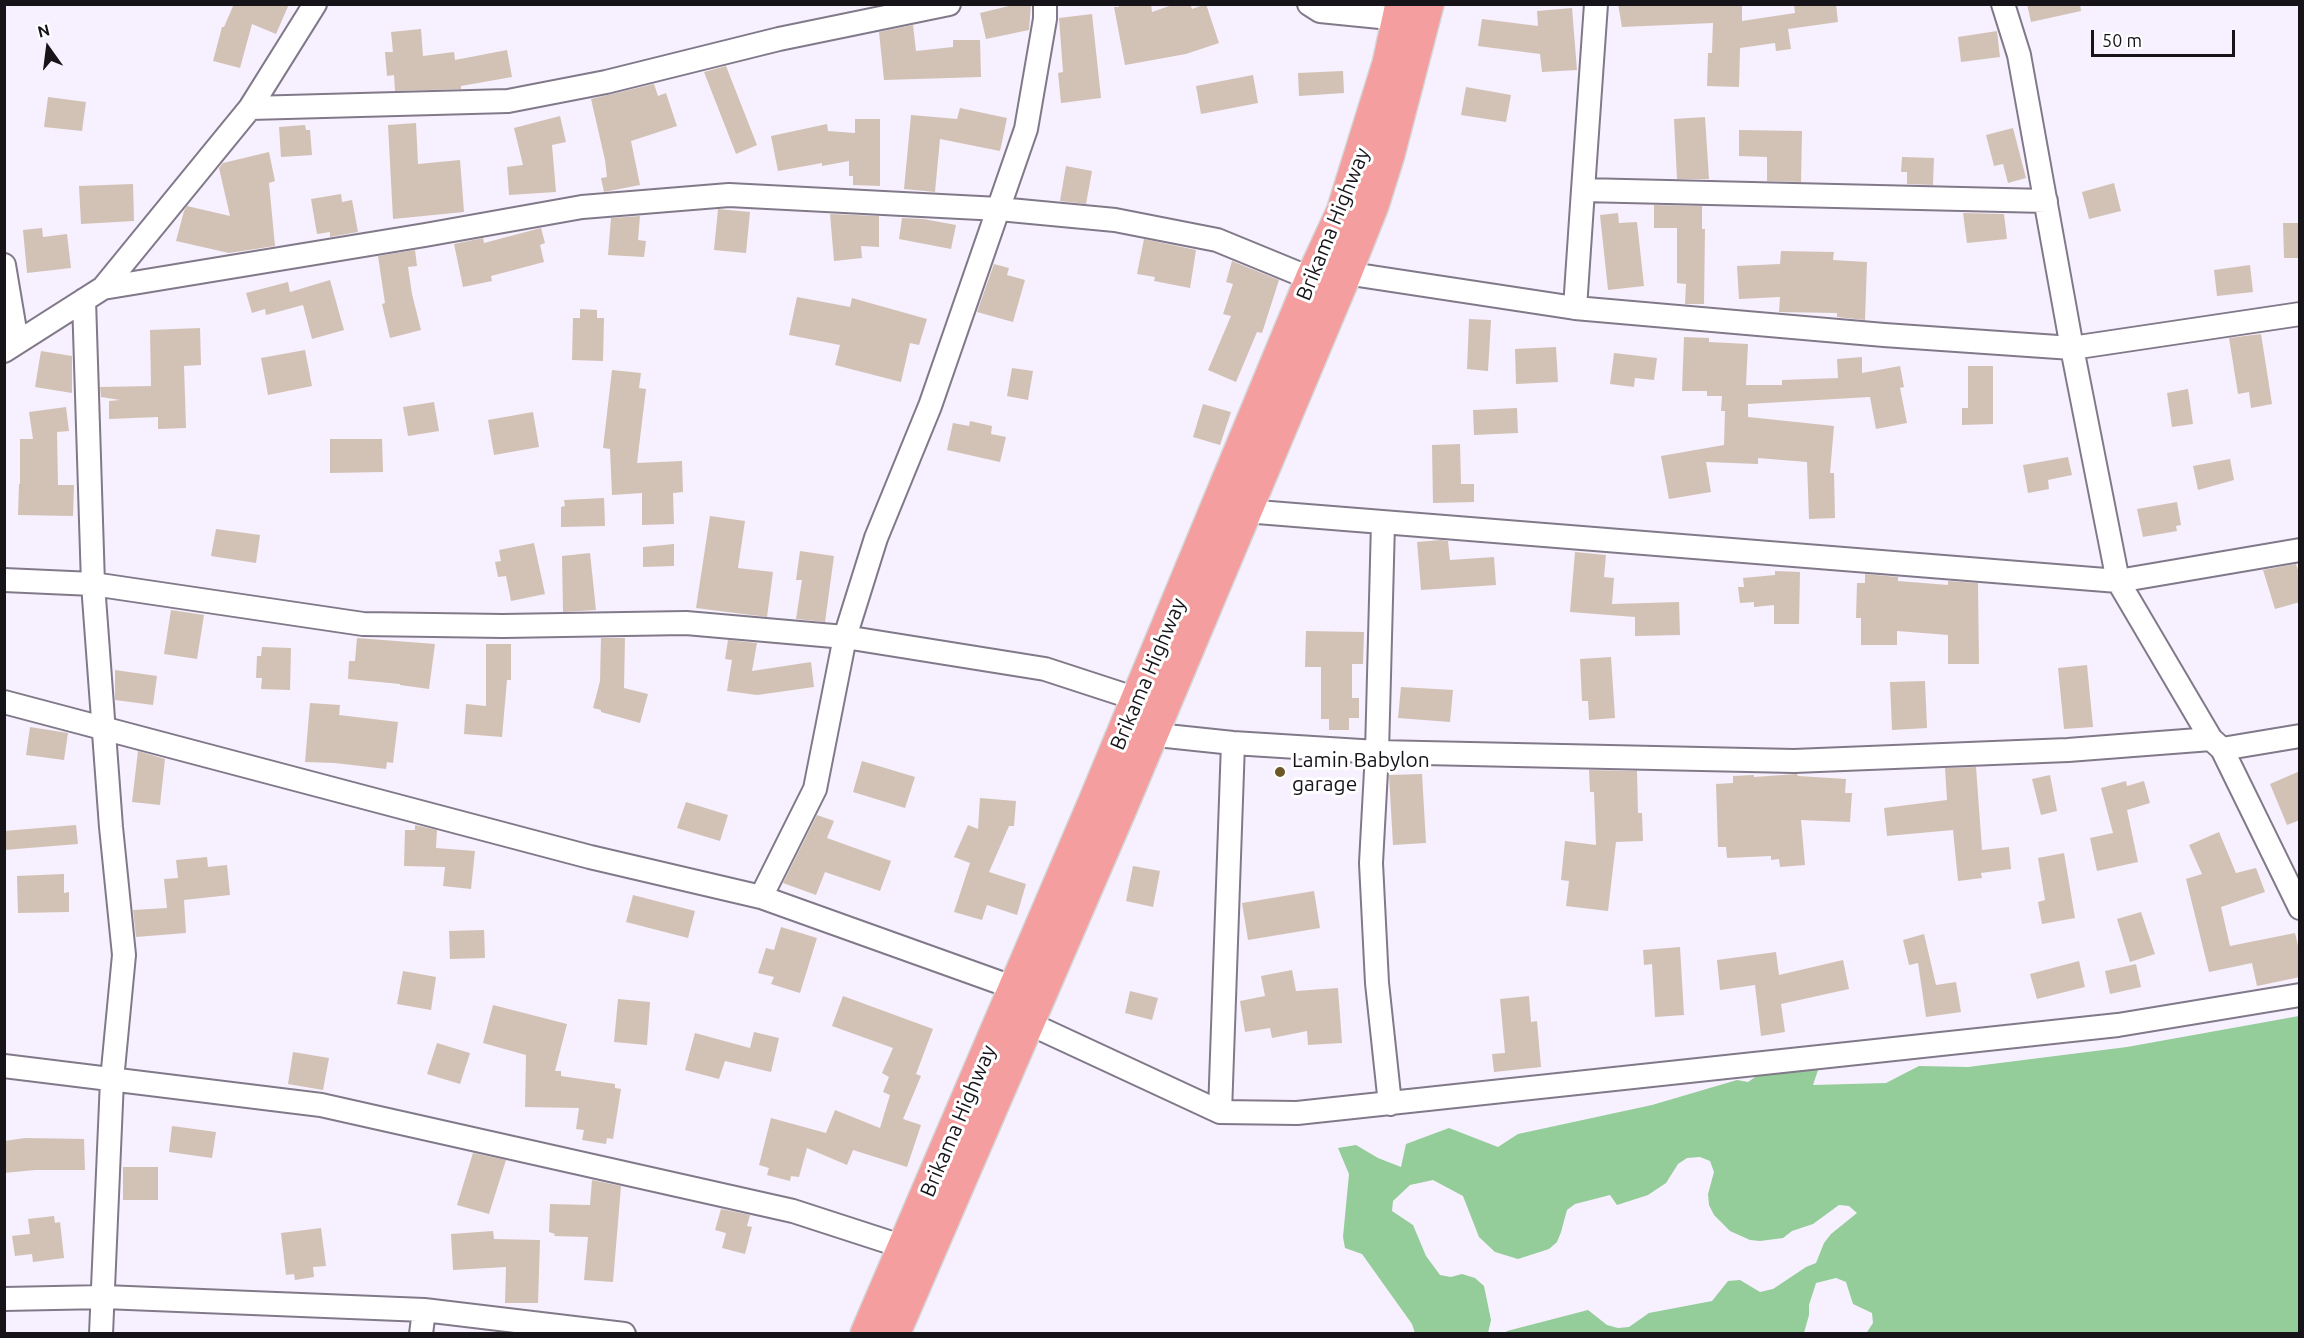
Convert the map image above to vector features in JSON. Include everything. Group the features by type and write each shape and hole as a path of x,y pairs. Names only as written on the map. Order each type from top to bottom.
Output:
{"highway":[{"name":"Brikama Highway","path":"893,1334 1026,1022 1107,806 1137,733 1245,511 1372,205 1388,154 1410,9"},
{"name":"Brikama Highway","path":"1137,733 1137,699 1312,279 1343,212 1389,64 1410,9"},
{"name":"Brikama Highway","path":"867,1334 1015,988 1107,806"}],"street":[{"path":"4,265 11,346 103,288 250,108 315,4"},
{"path":"250,108 508,101 606,82 779,39 949,4"},
{"path":"760,897 815,789 845,637 876,538 930,406 1026,129 1045,19 1045,4"},
{"path":"1309,4 1320,11 1410,9"},
{"path":"1575,308 1596,4"},
{"path":"2003,4 2019,55 2072,348 2118,581 2216,744 2300,908"},
{"path":"1583,190 2046,201"},
{"path":"103,288 582,207 729,195 999,209 1115,220 1217,240 1312,279"},
{"path":"1345,273 1575,308 1884,335 2072,348 2300,314"},
{"path":"84,300 93,584 111,828 124,955 112,1080 101,1334"},
{"path":"1245,511 2118,581 2300,550"},
{"path":"1383,523 1377,752 1371,863 1377,983 1390,1104"},
{"path":"4,580 93,584 363,624 502,626 686,623 845,637 1045,669 1137,699"},
{"path":"4,702 590,857 760,897 1015,988"},
{"path":"1137,733 1233,743 1377,752 1794,761 2216,744 2300,736"},
{"path":"1220,1112 1233,743"},
{"path":"1026,1022 1220,1112 1297,1113 2118,1025 2300,995"},
{"path":"4,1066 321,1105 793,1211 904,1247"},
{"path":"4,1299 104,1297 424,1310 624,1334"},
{"path":"421,1334 424,1310"}],"green space":[{"path":"2299,1016 2299,1333 1860,1333 1867,1332 1873,1323 1872,1313 1853,1304 1846,1282 1836,1278 1816,1283 1804,1333 1505,1333 1588,1310 1607,1325 1618,1328 1629,1327 1649,1313 1712,1301 1728,1281 1740,1280 1760,1292 1773,1289 1816,1263 1824,1243 1831,1234 1857,1213 1849,1206 1839,1205 1813,1224 1792,1231 1783,1238 1750,1240 1730,1231 1714,1215 1709,1205 1708,1194 1714,1172 1710,1161 1700,1157 1687,1158 1678,1164 1666,1183 1648,1195 1617,1205 1610,1195 1575,1204 1567,1210 1557,1242 1549,1249 1518,1259 1495,1252 1479,1237 1463,1196 1433,1180 1410,1185 1393,1201 1392,1211 1413,1225 1426,1256 1440,1275 1451,1277 1462,1274 1475,1278 1484,1286 1491,1320 1488,1333 1415,1333 1412,1324 1362,1254 1345,1248 1343,1237 1349,1174 1338,1148 1356,1145 1378,1158 1401,1167 1406,1144 1449,1128 1498,1147 1518,1134 1652,1105 1737,1080 1748,1082 1767,1069 1819,1067 1813,1085 1886,1083 1919,1066 1968,1067 2127,1047"}],"building":[{"path":"234,4 289,4 276,34 252,24 240,68 213,61 222,27"},
{"path":"1017,4 1031,4 1029,30 986,39 980,13"},
{"path":"1118,4 1151,4 1152,12 1175,4 1190,4 1192,9 1206,4 1219,43 1186,54 1125,65 1114,7 1119,7"},
{"path":"1618,4 1742,4 1742,21 1795,13 1794,4 1836,4 1838,22 1788,29 1791,49 1776,51 1775,43 1740,48 1739,87 1707,86 1708,53 1712,53 1713,23 1622,27"},
{"path":"2027,4 2080,4 2081,11 2031,22"},
{"path":"1572,8 1577,70 1542,72 1540,54 1478,46 1482,19 1538,26 1537,11"},
{"path":"1092,14 1101,98 1061,103 1058,73 1063,72 1059,18"},
{"path":"913,25 916,51 953,47 953,40 980,40 981,77 884,80 879,32"},
{"path":"421,29 423,56 454,52 455,60 507,50 512,77 461,86 461,89 395,91 394,75 387,76 385,52 393,52 391,32"},
{"path":"1997,31 2000,57 1961,62 1958,37"},
{"path":"726,66 757,145 736,154 704,72"},
{"path":"1343,71 1344,93 1299,96 1298,73"},
{"path":"1253,75 1258,103 1201,114 1196,86"},
{"path":"654,84 658,96 666,93 677,126 631,141 640,185 604,192 601,178 607,177 605,160 591,99"},
{"path":"1466,87 1511,95 1506,122 1461,115"},
{"path":"48,97 86,102 82,131 44,127"},
{"path":"960,108 1007,118 1000,151 940,139 935,192 904,189 911,115 957,119"},
{"path":"560,116 566,142 552,145 556,192 509,195 507,167 523,165 514,128"},
{"path":"1705,117 1709,179 1677,179 1674,119"},
{"path":"855,119 880,119 880,186 853,185 853,176 849,176 849,161 778,171 771,136 827,124 828,131 855,133"},
{"path":"416,123 418,164 460,160 464,212 393,219 388,125"},
{"path":"305,125 306,130 310,130 312,155 281,157 279,127"},
{"path":"2013,128 2026,178 2008,183 2003,164 1994,166 1986,135"},
{"path":"1739,130 1802,131 1801,182 1767,181 1767,157 1739,156"},
{"path":"269,152 275,181 269,183 275,246 229,253 176,241 187,206 230,216 219,168 223,163"},
{"path":"1902,157 1934,158 1933,185 1907,184 1907,172 1901,172"},
{"path":"1066,166 1092,171 1086,204 1060,201"},
{"path":"2114,183 2121,211 2089,219 2082,192"},
{"path":"133,184 134,221 81,224 79,186"},
{"path":"341,194 342,202 352,200 358,232 330,237 330,232 317,234 311,199"},
{"path":"1654,205 1702,206 1702,229 1705,229 1704,304 1685,304 1686,284 1677,283 1677,228 1654,228"},
{"path":"718,209 750,212 746,253 714,250"},
{"path":"1618,213 1619,223 1637,222 1644,286 1608,290 1600,215"},
{"path":"1963,213 2004,214 2007,239 1967,243"},
{"path":"830,214 879,216 879,247 861,246 862,258 834,261"},
{"path":"640,216 638,240 646,241 644,257 608,255 611,218"},
{"path":"902,218 956,225 951,249 899,239"},
{"path":"2283,223 2300,223 2300,258 2284,258"},
{"path":"42,228 43,237 67,234 71,268 27,273 23,230"},
{"path":"541,228 545,243 540,245 544,262 491,276 492,281 463,287 454,244 483,238 484,243"},
{"path":"1144,239 1196,250 1190,288 1154,281 1155,277 1137,274"},
{"path":"415,250 417,266 408,267 421,330 390,338 382,304 385,303 378,256"},
{"path":"1781,251 1834,252 1833,260 1867,262 1865,320 1837,317 1837,313 1779,312 1780,297 1739,299 1737,266 1780,264"},
{"path":"1232,261 1279,280 1262,333 1257,332 1236,382 1208,370 1231,316 1223,314 1233,284 1226,282"},
{"path":"994,264 1009,268 1007,275 1025,280 1013,322 977,312"},
{"path":"2250,265 2253,292 2217,296 2214,270"},
{"path":"330,280 344,330 312,339 303,305 266,315 265,309 252,313 246,293 288,282 290,292"},
{"path":"797,297 850,307 852,298 927,319 919,345 910,343 901,382 835,365 840,345 789,335"},
{"path":"580,309 597,310 597,318 604,318 603,361 572,360 573,318 580,318"},
{"path":"1469,319 1491,320 1488,371 1467,369"},
{"path":"200,328 201,365 184,366 186,428 158,429 158,417 109,419 109,401 120,400 101,397 100,387 151,386 150,330"},
{"path":"2261,334 2272,404 2251,408 2249,392 2238,394 2229,338"},
{"path":"1684,337 1709,338 1709,342 1748,344 1746,385 1782,385 1782,380 1838,378 1837,359 1862,357 1862,373 1900,366 1904,387 1900,388 1907,423 1876,429 1870,397 1748,404 1748,417 1834,426 1830,473 1834,473 1835,518 1809,519 1807,462 1758,458 1758,464 1706,462 1711,492 1669,499 1661,456 1724,445 1725,411 1721,411 1722,396 1707,396 1707,391 1682,391"},
{"path":"1556,347 1558,382 1516,384 1515,349"},
{"path":"305,350 312,386 268,395 261,358"},
{"path":"41,351 72,356 72,393 35,387"},
{"path":"1614,353 1657,358 1654,380 1635,378 1634,387 1610,384"},
{"path":"1968,366 1993,366 1993,424 1962,425 1962,408 1968,408"},
{"path":"1012,368 1033,371 1028,400 1007,396"},
{"path":"612,370 641,373 639,388 646,389 637,463 682,461 683,492 673,493 674,524 642,525 642,493 612,495 610,449 603,448"},
{"path":"2188,389 2193,424 2172,427 2167,393"},
{"path":"434,402 439,431 408,436 403,407"},
{"path":"1203,404 1231,412 1220,445 1193,437"},
{"path":"66,407 69,431 57,432 58,485 74,485 73,516 18,515 20,439 33,439 29,412"},
{"path":"1517,408 1518,433 1474,435 1473,410"},
{"path":"533,412 539,447 494,455 488,420"},
{"path":"970,421 992,426 991,434 1006,437 1000,462 947,450 953,423 969,426"},
{"path":"330,439 382,439 383,472 330,473"},
{"path":"1460,444 1461,484 1474,484 1474,502 1433,503 1432,445"},
{"path":"2068,457 2072,475 2048,480 2049,489 2028,493 2023,465"},
{"path":"2230,459 2234,480 2198,490 2193,466"},
{"path":"604,498 605,526 561,527 561,507 565,506 564,500"},
{"path":"2177,502 2181,525 2176,526 2177,531 2143,537 2137,509"},
{"path":"710,516 745,521 738,568 773,572 767,617 696,608"},
{"path":"216,529 260,535 256,563 211,556"},
{"path":"1448,541 1450,560 1494,557 1496,585 1421,590 1417,542"},
{"path":"534,543 545,594 511,601 506,576 498,577 495,562 501,561 499,550"},
{"path":"674,544 674,566 643,567 643,547"},
{"path":"800,551 834,556 825,622 796,619 802,580 796,580"},
{"path":"1575,552 1606,555 1604,577 1614,578 1612,604 1679,602 1680,635 1635,636 1635,617 1570,612"},
{"path":"590,553 596,610 563,612 562,556"},
{"path":"2296,564 2300,576 2300,602 2275,609 2263,570"},
{"path":"1775,571 1800,572 1799,624 1774,624 1774,605 1754,607 1754,602 1740,603 1738,587 1744,587 1743,578 1775,575"},
{"path":"1865,574 1898,577 1898,581 1948,585 1948,581 1978,583 1979,664 1948,664 1948,635 1897,631 1897,645 1861,645 1861,618 1856,618 1857,583 1865,583"},
{"path":"171,610 204,615 197,659 164,654"},
{"path":"1306,631 1364,632 1363,664 1352,664 1352,698 1359,698 1359,718 1349,718 1349,730 1329,730 1329,719 1321,719 1321,667 1305,667"},
{"path":"357,638 435,644 429,689 348,679 349,661 355,661"},
{"path":"601,638 625,638 624,688 648,694 640,723 593,708 600,681"},
{"path":"728,640 757,643 752,671 811,662 814,687 757,695 727,691 732,660 725,659"},
{"path":"486,644 511,644 511,680 507,680 502,737 464,734 466,704 486,706"},
{"path":"262,647 291,648 290,690 261,689 262,678 256,678 257,656 261,656"},
{"path":"1611,657 1615,718 1589,720 1588,701 1582,701 1580,659"},
{"path":"2087,665 2093,727 2064,729 2058,668"},
{"path":"115,670 157,676 153,705 115,700"},
{"path":"1925,681 1927,728 1892,730 1890,682"},
{"path":"1401,687 1453,690 1450,722 1398,718"},
{"path":"310,703 340,705 339,715 398,722 393,763 387,762 386,769 305,762"},
{"path":"30,727 68,733 64,760 26,755"},
{"path":"138,751 165,759 160,805 132,802"},
{"path":"862,761 915,777 905,808 853,792"},
{"path":"1976,767 1982,850 2009,847 2011,869 1981,873 1982,878 1958,881 1953,830 1887,836 1884,808 1947,800 1945,768"},
{"path":"1589,770 1637,771 1638,813 1642,813 1643,841 1616,842 1608,911 1566,906 1569,881 1561,880 1565,841 1596,845 1594,792 1590,792"},
{"path":"2300,771 2300,820 2287,825 2270,784"},
{"path":"1422,774 1426,843 1393,845 1389,775"},
{"path":"1797,774 1798,776 1846,779 1845,793 1852,793 1850,822 1801,820 1805,865 1780,867 1779,859 1771,860 1771,856 1727,858 1726,847 1718,847 1716,784 1733,783 1733,776"},
{"path":"2050,775 2057,811 2041,815 2032,779"},
{"path":"2126,781 2127,786 2144,781 2150,803 2127,810 2138,862 2097,871 2090,838 2113,833 2101,788"},
{"path":"980,798 1016,801 1014,826 1009,826 989,872 1026,884 1017,915 987,905 982,920 954,912 970,863 954,857 968,825 978,829"},
{"path":"686,802 728,815 720,841 677,828"},
{"path":"817,815 834,821 827,838 891,861 880,891 825,872 816,895 783,883"},
{"path":"76,825 78,844 4,850 4,831"},
{"path":"415,825 437,830 436,848 475,851 471,889 443,886 445,867 404,866 405,830 415,830"},
{"path":"2219,832 2236,873 2256,868 2265,892 2221,907 2230,946 2295,933 2300,954 2300,977 2257,986 2252,963 2209,972 2186,879 2202,874 2189,845"},
{"path":"2064,853 2075,918 2042,924 2038,902 2045,900 2038,858"},
{"path":"207,857 208,867 227,865 230,895 184,900 186,933 136,937 133,910 167,908 164,879 178,878 176,860"},
{"path":"1133,866 1160,871 1153,907 1126,901"},
{"path":"64,874 64,893 69,892 69,912 18,913 17,876"},
{"path":"1314,891 1320,928 1248,940 1242,903"},
{"path":"633,895 695,911 688,938 626,922"},
{"path":"2141,912 2155,954 2130,962 2117,919"},
{"path":"781,927 817,938 800,993 771,984 774,977 758,973 766,948 774,950"},
{"path":"484,930 485,958 450,959 449,931"},
{"path":"1924,934 1936,985 1956,982 1961,1012 1926,1017 1918,963 1909,965 1903,940"},
{"path":"1680,947 1684,1015 1655,1017 1652,964 1644,965 1643,950"},
{"path":"1776,952 1779,975 1843,960 1849,989 1781,1004 1785,1032 1761,1036 1755,985 1720,990 1717,960"},
{"path":"2079,961 2085,987 2037,999 2030,974"},
{"path":"2136,964 2141,987 2110,994 2105,971"},
{"path":"1292,970 1296,991 1338,988 1342,1043 1308,1045 1307,1031 1272,1038 1270,1028 1245,1032 1240,1001 1265,996 1261,976"},
{"path":"403,971 436,977 431,1010 397,1004"},
{"path":"1130,991 1158,998 1152,1020 1125,1013"},
{"path":"843,996 933,1029 916,1074 921,1076 903,1119 921,1125 907,1167 853,1150 847,1165 807,1148 799,1177 791,1176 790,1181 767,1175 769,1168 759,1165 771,1118 826,1133 835,1110 880,1128 890,1095 883,1092 889,1077 882,1073 893,1048 832,1026"},
{"path":"1529,996 1531,1022 1537,1021 1541,1067 1494,1072 1492,1054 1505,1053 1500,999"},
{"path":"618,999 650,1002 647,1045 614,1042"},
{"path":"493,1005 567,1024 555,1071 561,1071 561,1076 615,1084 615,1088 621,1089 613,1139 607,1138 606,1144 582,1140 584,1130 576,1129 579,1108 525,1107 526,1055 483,1043"},
{"path":"754,1032 779,1038 771,1072 725,1061 719,1079 685,1070 695,1033 750,1048"},
{"path":"437,1043 470,1053 460,1084 427,1074"},
{"path":"293,1052 329,1058 323,1090 288,1084"},
{"path":"172,1126 216,1132 212,1158 169,1152"},
{"path":"25,1138 84,1139 85,1170 35,1170 4,1173 4,1141"},
{"path":"473,1153 506,1160 489,1214 457,1205"},
{"path":"123,1167 158,1167 158,1200 123,1200"},
{"path":"592,1180 621,1186 613,1282 584,1280 588,1237 554,1236 555,1234 549,1232 550,1204 590,1205"},
{"path":"721,1209 750,1215 747,1226 752,1227 745,1254 722,1248 726,1233 715,1230"},
{"path":"54,1216 55,1223 60,1222 64,1258 33,1262 32,1254 15,1256 12,1236 30,1234 28,1219"},
{"path":"321,1228 326,1266 313,1267 314,1277 295,1280 294,1274 286,1275 281,1233"},
{"path":"493,1231 494,1239 540,1240 538,1303 505,1303 506,1267 453,1270 451,1234"}],"place":[{"name":"Lamin Babylon garage","path":"1280,772"}]}
